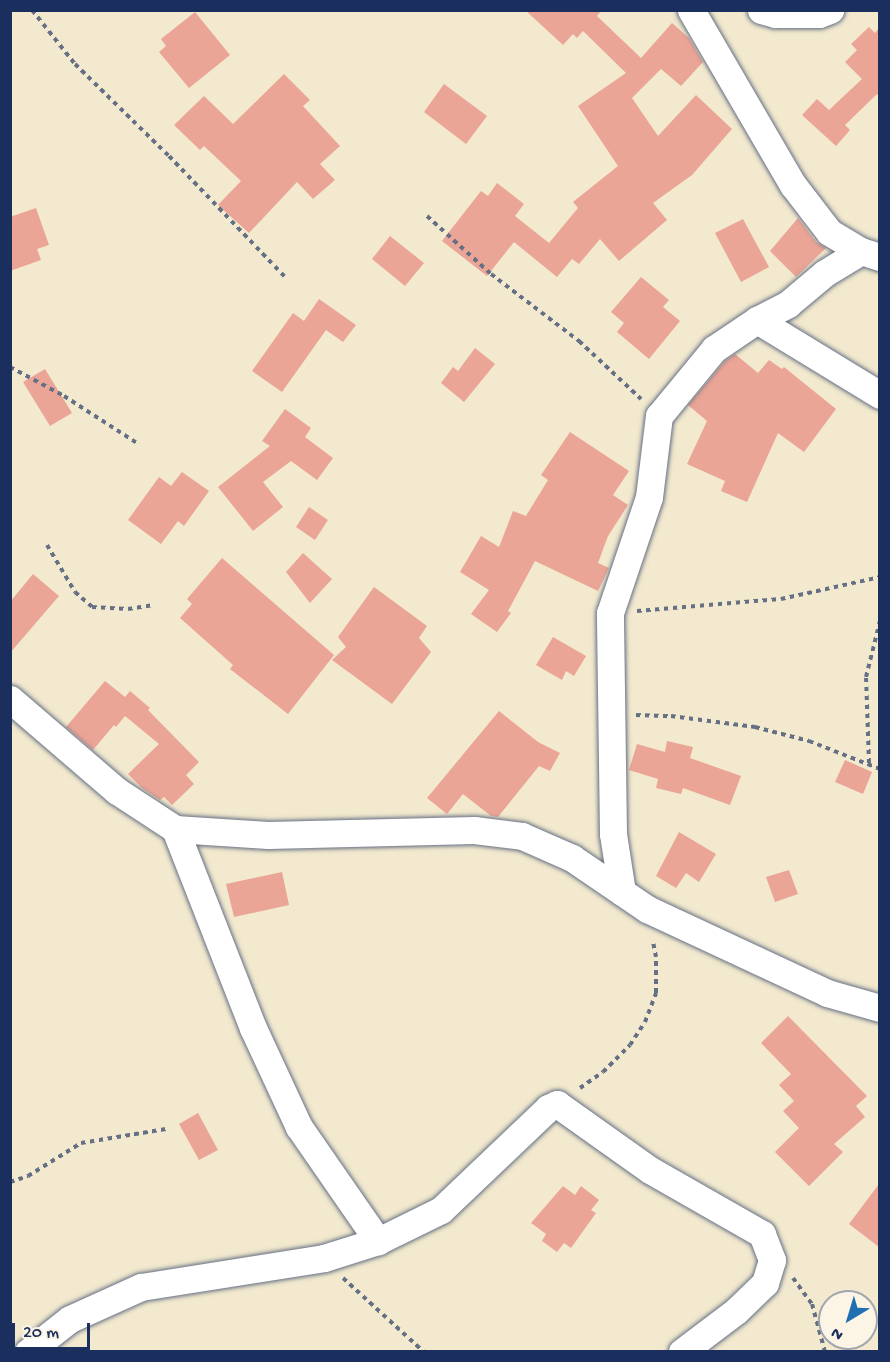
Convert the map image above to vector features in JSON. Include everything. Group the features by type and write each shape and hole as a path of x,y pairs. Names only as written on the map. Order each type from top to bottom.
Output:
{"street":[{"path":"691,10 793,185 829,232 870,254"},
{"path":"761,10 786,14 819,14 830,10"},
{"path":"622,892 613,834 610,613 649,496 659,416 714,349 757,320 788,304 825,273 870,254"},
{"path":"757,320 879,396"},
{"path":"10,699 117,791 175,830 268,835 474,830 522,836 572,858 647,909 827,993 879,1008"},
{"path":"175,830 253,1028 298,1127 378,1241"},
{"path":"10,1341 26,1352 70,1319 141,1287 324,1258 378,1241 441,1210 549,1108 557,1104 650,1170 762,1234 772,1260 765,1283 736,1311 682,1352"}],"path":[{"path":"32,10 75,64 169,156 287,279"},
{"path":"427,216 492,274 579,341 659,416"},
{"path":"10,367 64,396 137,443"},
{"path":"47,544 75,592 92,607 128,609 154,605"},
{"path":"610,613 781,599 879,578"},
{"path":"870,764 866,677 879,621"},
{"path":"610,714 670,716 755,727 809,741 879,769"},
{"path":"557,1104 603,1072 630,1045 645,1022 656,993 656,957 647,909"},
{"path":"10,1182 28,1176 81,1143 166,1129"},
{"path":"324,1258 424,1352"},
{"path":"772,1260 803,1288 812,1304 825,1352"}],"building":[{"path":"525,10 602,10 597,16 641,58 672,23 689,38 703,62 681,86 661,69 632,98 658,136 696,95 732,129 692,175 653,203 667,220 619,261 600,239 579,264 572,259 557,277 514,242 487,276 442,241 481,191 488,196 497,183 524,204 515,216 549,243 578,208 573,202 618,166 578,106 626,73 583,31 577,38 573,34 563,45"},
{"path":"195,12 230,55 189,88 159,52 166,46 161,39"},
{"path":"869,27 875,33 879,28 879,97 877,94 845,125 850,130 836,146 802,115 817,99 829,110 862,79 845,62 857,50 851,44"},
{"path":"284,74 310,100 303,106 340,146 320,164 335,180 313,199 297,182 249,233 218,205 241,181 204,146 200,150 174,125 204,96 233,124"},
{"path":"444,84 487,116 466,144 424,112"},
{"path":"36,208 49,245 37,249 41,260 10,271 10,217"},
{"path":"798,218 816,242 826,248 796,277 770,251"},
{"path":"743,219 769,267 741,282 715,233"},
{"path":"390,236 424,263 405,286 372,259"},
{"path":"641,277 669,300 663,307 680,321 649,359 617,332 624,323 611,312"},
{"path":"319,299 356,325 343,342 326,330 282,392 252,371 293,313 304,321"},
{"path":"475,348 495,364 464,402 441,383 453,367 458,371"},
{"path":"735,354 758,373 769,360 782,369 784,367 836,409 804,452 778,433 747,502 721,491 725,481 687,464 707,421 688,405 725,361"},
{"path":"45,369 72,413 50,426 23,382"},
{"path":"285,409 311,428 305,437 333,458 317,480 291,461 263,482 283,507 253,531 218,487 270,446 262,441"},
{"path":"570,432 629,471 613,495 628,505 608,536 598,563 609,568 598,591 535,561 508,611 511,613 497,632 471,614 489,590 460,572 481,536 499,547 513,511 526,516 548,480 541,475"},
{"path":"182,472 209,491 184,526 178,521 161,544 128,520 159,477 171,486"},
{"path":"309,507 328,520 315,540 296,527"},
{"path":"303,553 332,579 310,603 286,572"},
{"path":"222,558 334,655 288,714 230,669 233,665 180,618 192,604 187,599"},
{"path":"33,574 59,596 10,653 10,602"},
{"path":"374,587 427,626 419,638 431,652 392,704 332,660 346,647 338,637"},
{"path":"553,637 586,656 574,676 566,671 562,680 536,665"},
{"path":"105,681 125,697 130,691 150,708 148,710 199,762 186,775 194,784 172,805 164,797 160,800 142,788 128,774 159,744 125,716 116,727 114,725 93,750 66,727"},
{"path":"499,711 538,742 560,753 550,771 539,766 498,817 491,816 463,794 447,814 427,798"},
{"path":"667,741 693,747 690,758 741,776 730,805 683,788 681,794 656,788 658,779 629,770 637,744 665,752"},
{"path":"845,760 872,772 863,794 835,782"},
{"path":"679,832 716,854 699,882 686,873 676,888 656,876"},
{"path":"789,870 798,894 775,902 766,877"},
{"path":"282,872 289,905 234,917 226,884"},
{"path":"788,1016 867,1096 856,1106 865,1117 834,1144 843,1152 809,1186 775,1152 799,1128 783,1111 794,1101 779,1085 791,1074 761,1043"},
{"path":"198,1113 218,1150 199,1160 179,1124"},
{"path":"879,1184 879,1247 849,1224"},
{"path":"563,1186 575,1195 581,1186 599,1200 591,1210 596,1213 571,1248 564,1243 557,1252 542,1241 546,1234 531,1223"}]}
